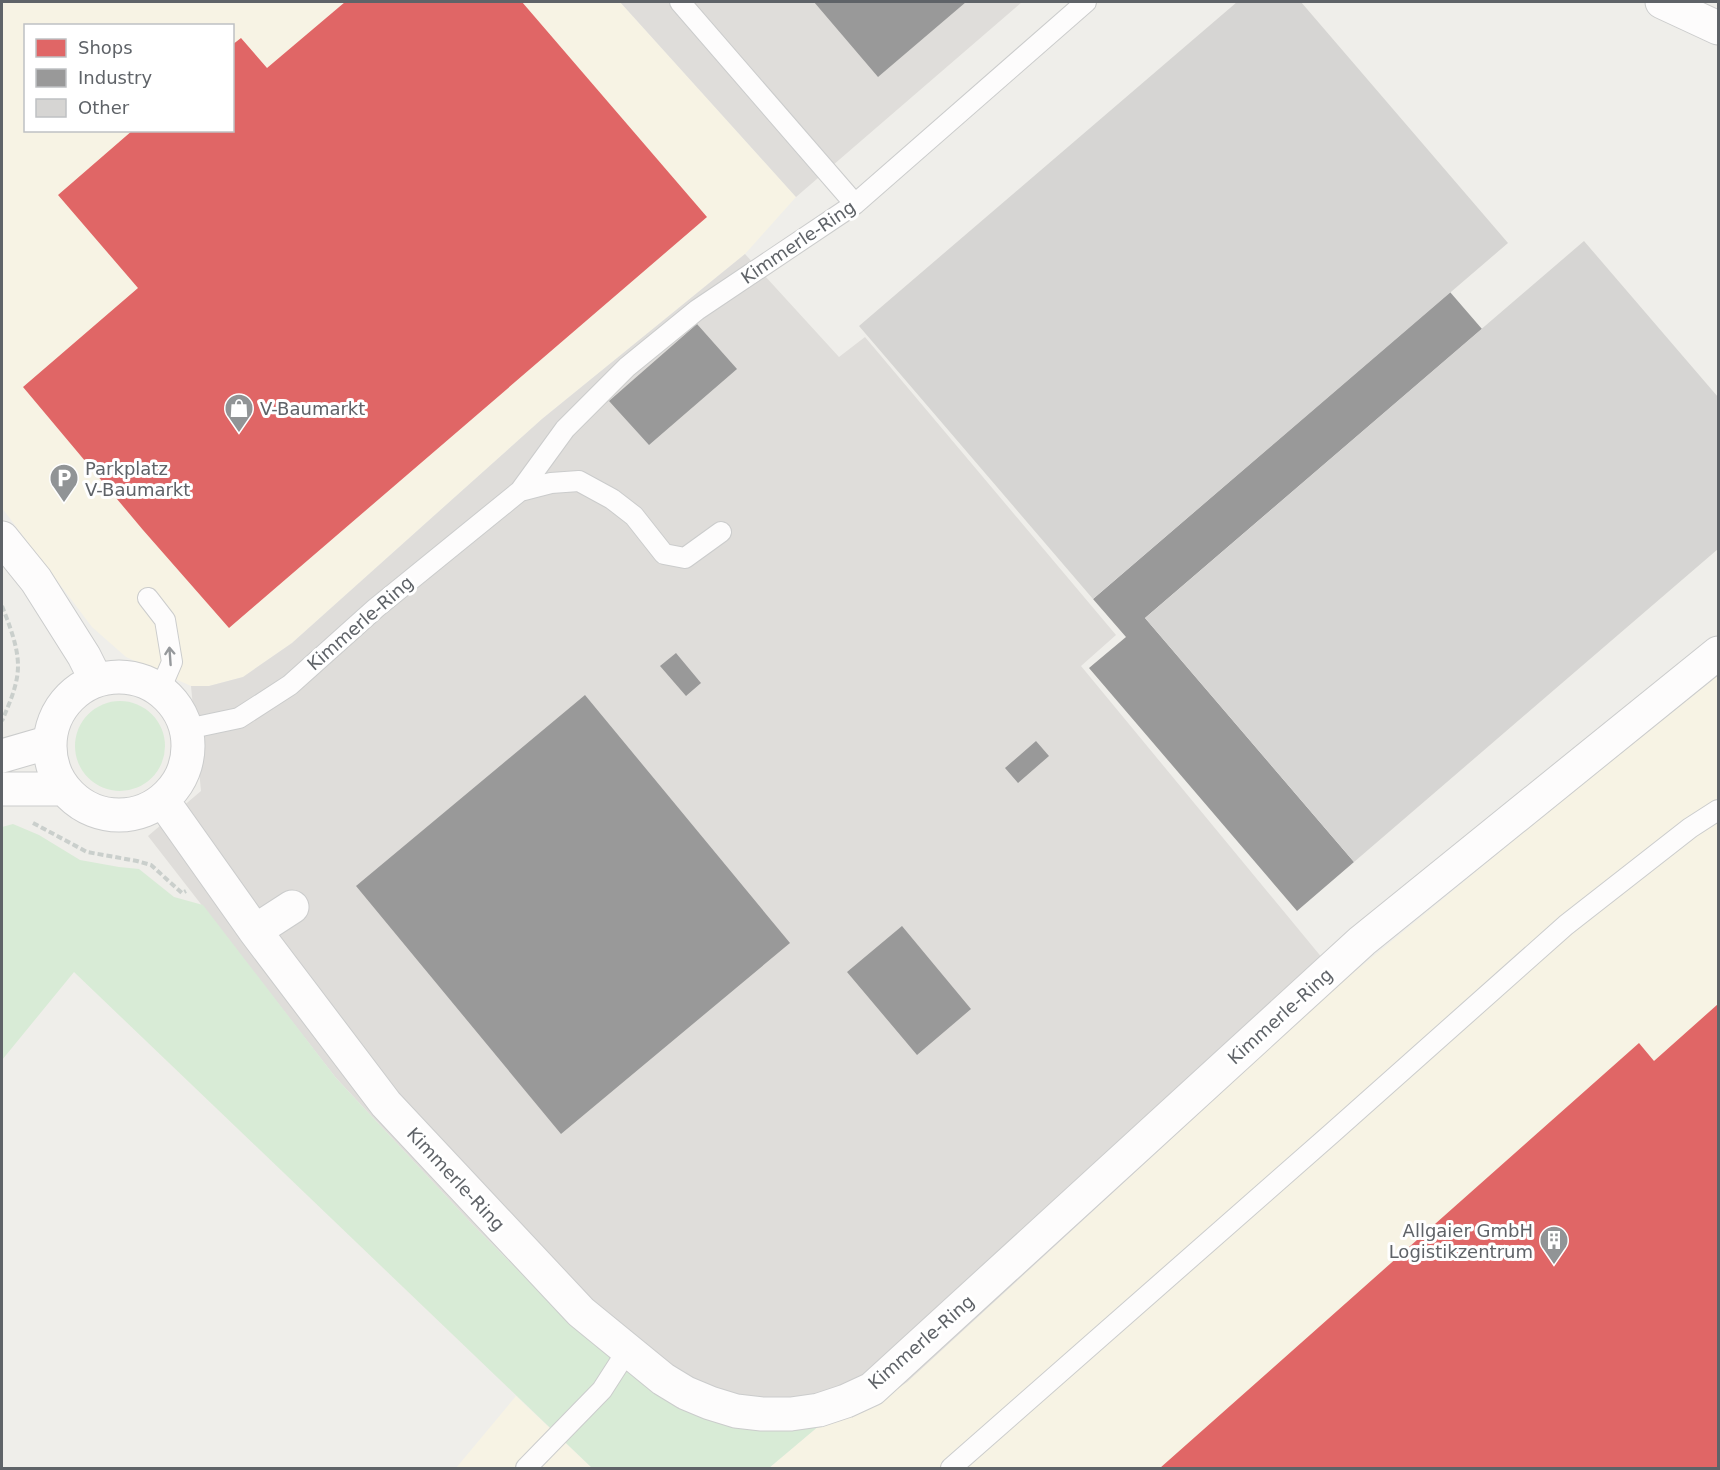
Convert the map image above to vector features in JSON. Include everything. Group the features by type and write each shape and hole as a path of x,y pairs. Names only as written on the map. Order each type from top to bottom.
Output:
{"street":[{"path":"1662,2 1719,28"},
{"path":"2,538 36,580 84,656 96,680"},
{"name":"Kimmerle-Ring","path":"163,801 255,931 386,1104 581,1312 663,1378 686,1393 736,1411 791,1414 819,1410 872,1389 1362,941 1719,653"},
{"path":"118,676 140,680 160,690 177,707 187,729 189,749 186,768 176,786 163,801 144,812 122,816 100,813 80,804 64,789 51,758 50,742 54,722 64,704 78,690 96,680 118,676"},
{"path":"2,756 50,742"},
{"path":"2,789 64,789"},
{"path":"255,931 292,907"}],"lane":[{"path":"680,2 855,204"},
{"name":"Kimmerle-Ring","path":"187,729 239,718 290,686 376,608 520,490 565,429 627,367 697,310 855,204 1086,2"},
{"name":"Kimmerle-Ring","path":"520,490 551,483 579,481 612,499 634,516 663,554 685,558 721,532"},
{"path":"148,598 165,620 172,662 160,690"},
{"path":"951,1468 1566,925 1690,828 1719,810"},
{"path":"526,1468 602,1390 620,1362"}],"path":[{"path":"2,606 13,636 18,666 12,697 2,721"},
{"path":"27,819 87,852 151,865 182,893 218,878"}],"shaded area":[{"path":"2,2 620,2 796,197 745,254 542,419 292,643 243,677 209,686 191,686 126,657 92,627 2,508"},
{"path":"620,2 1022,2 796,197"},
{"path":"745,254 839,357 865,337 1116,635 1081,666 1342,982 907,1382 873,1406 661,1392 579,1332 472,1224 336,1078 148,836 201,791 191,686 209,686 243,677 292,643 542,419"},
{"path":"1718,672 1718,1468 769,1468 820,1425 907,1382 1342,982"},
{"path":"516,1396 592,1468 456,1468"}],"green space":[{"path":"120,701 137,704 152,714 162,729 165,746 162,763 152,778 137,788 120,791 103,788 88,778 78,763 75,746 78,729 88,714 103,704"},
{"path":"13,824 39,835 80,860 139,869 174,897 203,905 336,1078 472,1224 579,1332 661,1392 820,1425 769,1468 592,1468 74,972 2,1060 2,827"}],"building: Shops":[{"path":"345,2 522,2 707,217 229,628 23,387 138,288 58,195 131,132 234,132 234,43 241,38 267,68"},
{"name":"Allgaier GmbH Logistikzentrum","path":"1718,1004 1718,1468 1160,1468 1639,1043 1654,1061"}],"building: Industry":[{"path":"814,2 966,2 878,77"},
{"path":"1450,292 1482,329 1145,618 1354,862 1297,911 1089,668 1126,637 1093,599"},
{"path":"697,324 737,369 649,445 609,401"},
{"path":"676,653 701,683 686,696 660,666"},
{"path":"585,695 790,943 561,1134 356,886"},
{"path":"1036,741 1049,756 1018,783 1005,768"},
{"path":"902,926 971,1009 917,1055 847,972"}],"building: Other":[{"path":"1237,2 1301,2 1508,243 1093,599 859,326"},
{"path":"1584,241 1718,397 1718,549 1354,862 1145,618"}],"place":[{"name":"V-Baumarkt","path":"239,434"},
{"name":"Parkplatz V-Baumarkt","path":"64,504"},
{"name":"Allgaier GmbH Logistikzentrum","path":"1554,1266"}]}
